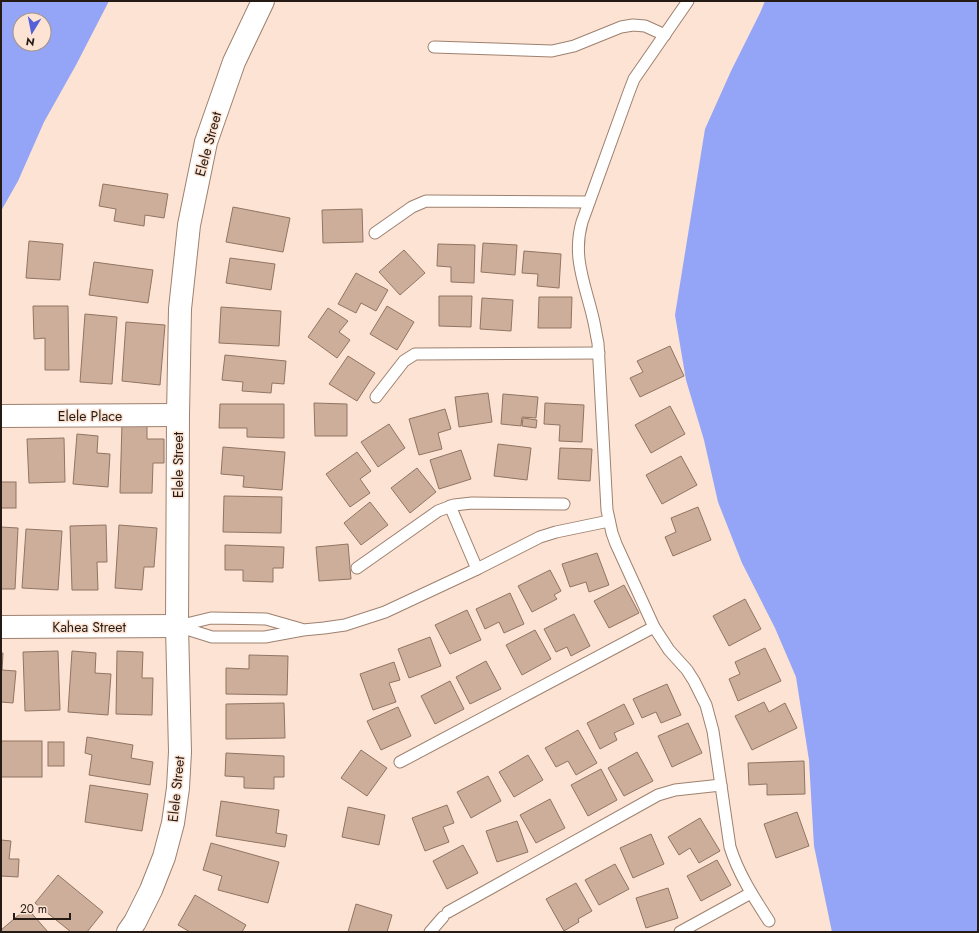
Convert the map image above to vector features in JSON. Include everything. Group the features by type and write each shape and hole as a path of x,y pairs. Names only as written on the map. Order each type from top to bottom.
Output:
{"street":[{"name":"Elele Street","path":"128,932 135,922 151,890 164,857 173,823 178,788 180,752 177,626 180,309 189,225 209,135 234,62 263,1"},
{"name":"Elele Place","path":"1,416 178,415"},
{"name":"Kahea Street","path":"1,627 177,626"}],"lane":[{"path":"688,1 641,68 629,92 579,231 578,252 580,272 593,318 599,353 607,486 607,510 609,522 616,544 654,627 669,650 687,670 706,705 713,731 732,856 751,893 769,922"},
{"path":"434,47 552,51 574,46 621,27 633,25 645,26 665,35"},
{"path":"375,233 416,205 430,201 589,202"},
{"path":"376,397 404,361 415,354 599,353"},
{"path":"357,568 430,516 450,506 472,503 564,504"},
{"path":"450,506 477,569"},
{"path":"177,626 212,637 265,637 303,630 331,627 366,619 385,612 477,569 524,543 556,532 609,522"},
{"path":"177,626 211,618 266,619 303,630"},
{"path":"400,762 654,627"},
{"path":"430,932 445,914 658,795 674,790 721,785"},
{"path":"680,932 751,893"}],"shaded area":[{"path":"1,1 109,1 76,65 44,122 18,181 1,211"},
{"path":"765,1 978,1 978,932 832,932 814,846 809,760 796,677 775,628 742,563 718,502 704,440 686,380 675,315 705,129"}],"building":[{"path":"103,184 168,194 164,218 145,215 144,226 114,221 116,209 99,206"},
{"path":"233,207 290,218 283,252 226,242"},
{"path":"362,209 363,242 323,243 322,210"},
{"path":"29,241 63,244 60,280 26,278"},
{"path":"483,243 517,245 515,275 481,272"},
{"path":"438,244 475,245 474,283 451,282 451,267 437,266"},
{"path":"404,250 425,273 400,295 379,272"},
{"path":"524,251 561,254 559,288 537,286 538,274 522,273"},
{"path":"230,258 275,264 271,290 226,283"},
{"path":"94,262 153,270 148,303 89,295"},
{"path":"356,273 388,290 376,311 361,303 356,313 338,304"},
{"path":"439,296 472,296 471,327 439,326"},
{"path":"539,297 572,297 571,328 538,328"},
{"path":"482,298 513,300 511,331 480,329"},
{"path":"33,306 68,306 69,370 45,370 45,338 34,339"},
{"path":"387,306 414,322 397,350 370,334"},
{"path":"221,307 281,311 279,346 219,343"},
{"path":"328,308 348,321 339,332 350,340 337,358 308,337"},
{"path":"85,314 117,317 112,384 80,382"},
{"path":"126,322 165,325 160,385 122,381"},
{"path":"670,346 684,376 640,397 630,378 643,372 637,361"},
{"path":"225,355 286,361 284,384 272,383 271,393 242,391 243,382 222,380"},
{"path":"348,356 375,373 357,401 329,384"},
{"path":"488,393 492,422 459,427 455,397"},
{"path":"503,394 538,397 536,418 522,417 521,426 501,424"},
{"path":"314,403 347,404 347,436 315,436"},
{"path":"545,403 584,405 582,442 559,441 560,425 544,424"},
{"path":"220,404 284,404 284,438 247,437 247,428 219,428"},
{"path":"670,406 685,434 651,453 635,425"},
{"path":"445,409 451,429 438,433 442,449 419,455 409,419"},
{"path":"523,418 537,420 536,428 522,426"},
{"path":"122,423 147,423 147,439 164,439 164,463 153,463 152,493 120,493"},
{"path":"389,424 405,448 378,467 361,442"},
{"path":"77,434 98,436 97,453 110,454 108,487 73,484"},
{"path":"64,438 65,482 29,483 27,439"},
{"path":"498,444 531,448 527,480 494,476"},
{"path":"223,447 285,452 282,490 243,487 244,476 221,474"},
{"path":"560,448 592,449 590,481 558,479"},
{"path":"461,450 471,479 439,489 430,460"},
{"path":"357,452 371,471 360,479 370,493 350,507 326,474"},
{"path":"681,456 697,485 662,504 646,475"},
{"path":"417,468 436,492 410,513 391,488"},
{"path":"1,482 16,482 16,508 1,508"},
{"path":"224,496 282,497 281,533 223,532"},
{"path":"370,502 388,525 361,545 344,523"},
{"path":"698,507 711,540 673,556 665,537 676,532 671,518"},
{"path":"106,525 107,562 97,562 98,590 72,590 70,526"},
{"path":"119,525 157,528 154,567 144,567 142,590 115,588"},
{"path":"1,527 18,528 15,589 1,589"},
{"path":"26,529 62,531 58,590 22,588"},
{"path":"348,544 351,579 319,581 316,547"},
{"path":"225,545 284,547 283,568 273,568 273,582 243,581 243,570 225,570"},
{"path":"597,553 609,585 589,592 586,582 570,587 562,564"},
{"path":"550,570 561,591 554,595 557,599 532,612 518,586"},
{"path":"624,585 639,613 609,628 594,601"},
{"path":"510,593 524,624 504,633 499,622 485,629 476,609"},
{"path":"745,599 761,629 729,646 713,616"},
{"path":"467,610 481,640 450,654 435,625"},
{"path":"574,614 590,646 571,656 567,647 556,652 544,629"},
{"path":"535,630 551,659 522,675 506,645"},
{"path":"430,637 441,666 409,678 398,649"},
{"path":"765,648 781,681 738,701 729,679 740,674 735,662"},
{"path":"58,651 60,710 25,711 23,652"},
{"path":"72,651 96,653 95,673 111,674 108,715 68,712"},
{"path":"117,651 143,652 142,678 153,678 152,715 116,714"},
{"path":"1,653 3,653 2,670 16,671 13,703 1,702"},
{"path":"249,655 288,656 287,695 226,694 226,668 249,669"},
{"path":"486,661 501,689 470,704 456,677"},
{"path":"394,662 400,680 389,683 396,702 373,710 360,674"},
{"path":"450,681 464,709 435,724 421,696"},
{"path":"667,684 681,715 661,723 656,712 642,718 633,699"},
{"path":"764,702 769,712 785,703 797,728 752,750 735,716"},
{"path":"284,703 285,738 226,739 226,704"},
{"path":"624,704 634,724 614,733 617,740 600,749 587,723"},
{"path":"398,707 411,736 381,750 367,721"},
{"path":"688,723 702,753 672,767 658,736"},
{"path":"578,730 597,763 576,775 568,761 556,767 545,748"},
{"path":"87,737 133,745 131,758 153,762 150,785 89,775 92,755 85,753"},
{"path":"1,741 42,741 42,777 1,777"},
{"path":"48,742 64,742 64,766 48,766"},
{"path":"361,750 387,768 367,796 341,778"},
{"path":"637,752 653,781 624,796 608,768"},
{"path":"226,753 284,756 284,777 274,777 274,789 244,788 244,777 225,776"},
{"path":"528,755 543,780 514,797 499,772"},
{"path":"804,761 805,794 767,795 767,784 749,785 748,763"},
{"path":"601,769 617,800 588,816 571,785"},
{"path":"488,776 501,801 471,818 457,792"},
{"path":"90,785 148,794 142,831 85,822"},
{"path":"550,799 565,828 536,843 520,815"},
{"path":"221,801 279,810 276,833 287,835 285,847 216,836"},
{"path":"447,805 454,823 443,827 449,842 425,851 412,818"},
{"path":"348,807 385,815 379,845 342,837"},
{"path":"797,812 809,846 776,858 764,824"},
{"path":"700,818 720,851 699,863 690,848 679,855 668,837"},
{"path":"517,821 528,852 497,862 486,831"},
{"path":"651,834 664,864 633,878 620,848"},
{"path":"1,840 11,841 9,859 19,859 18,877 1,876"},
{"path":"211,843 279,862 268,903 218,890 222,876 203,870"},
{"path":"463,845 478,873 447,889 433,861"},
{"path":"717,860 731,885 701,901 687,876"},
{"path":"615,864 629,889 599,905 585,880"},
{"path":"58,875 103,912 87,932 71,932 35,903"},
{"path":"576,883 592,911 578,919 579,922 564,931 546,899"},
{"path":"668,888 678,918 646,928 636,898"},
{"path":"195,895 246,925 242,932 190,932 178,925"},
{"path":"356,904 392,915 387,932 348,932"},
{"path":"27,908 48,932 1,932 1,930"}]}
